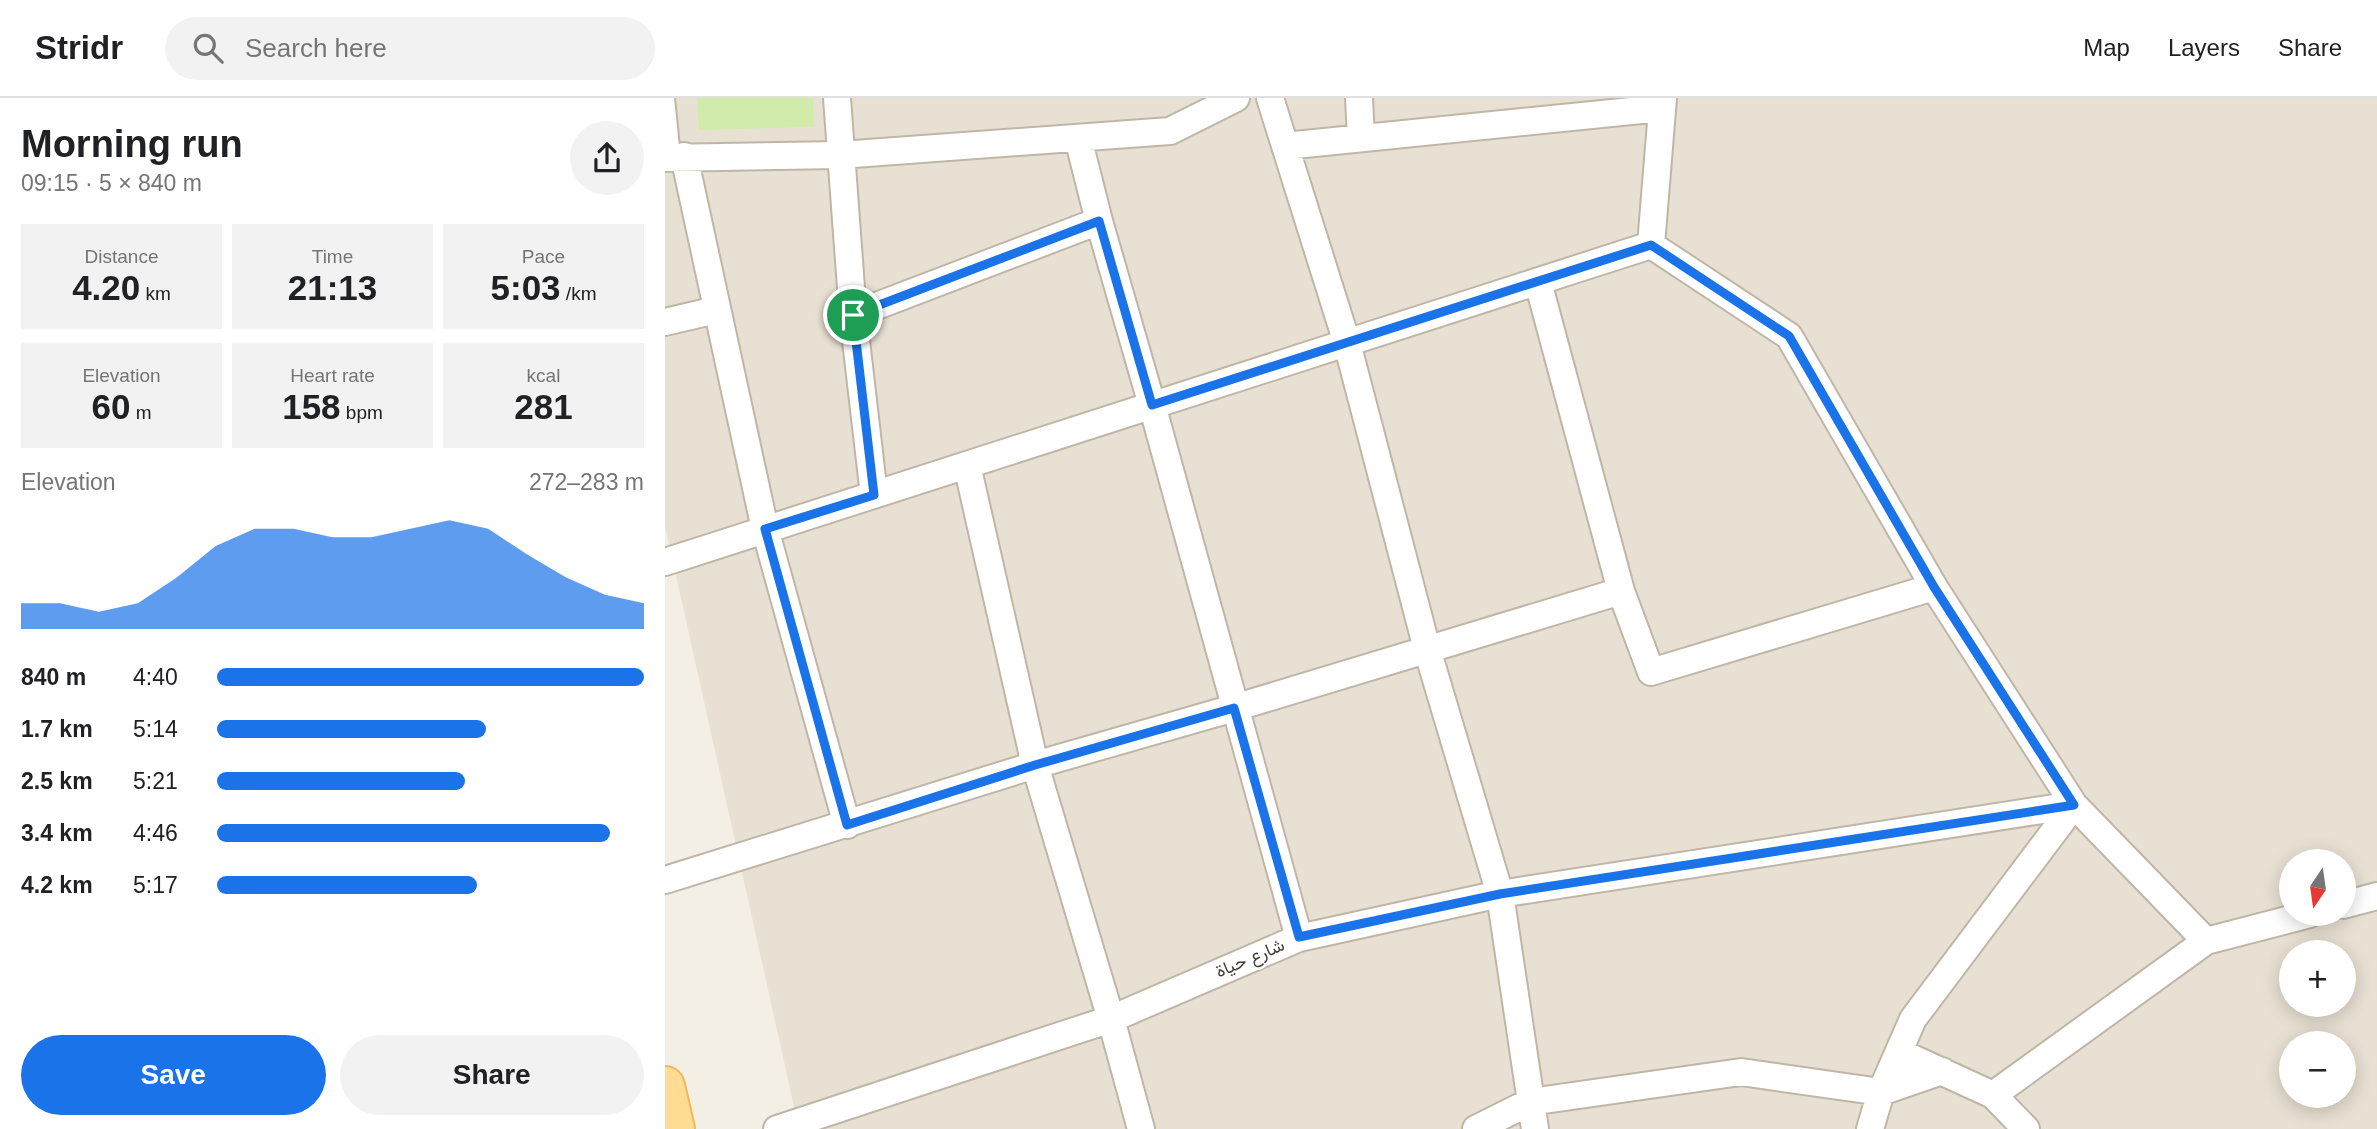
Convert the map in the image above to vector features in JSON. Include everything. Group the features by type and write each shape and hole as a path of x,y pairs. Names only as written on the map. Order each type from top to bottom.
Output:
{"main road":[{"path":"665,1086 675,1129"}],"street":[{"path":"837,98 853,315 874,495"},
{"path":"847,825 765,529 716,310 674,157 840,155 1171,131 1236,98"},
{"path":"1270,98 1347,343 1427,649 1500,894 1535,1129"},
{"path":"1359,98 1361,138"},
{"path":"1285,146 1662,103 1651,245"},
{"path":"1078,138 1299,937"},
{"path":"853,315 1099,221"},
{"path":"665,562 1651,245"},
{"path":"1651,245 1789,336 1934,587 2074,805 2206,941"},
{"path":"1538,282 1621,591 1651,672 1934,587"},
{"path":"665,322 716,310"},
{"path":"967,465 1035,765 1141,1129"},
{"path":"665,880 1035,765 1621,591"},
{"path":"1870,1129 1881,1092 1913,1019 2074,805"},
{"name":"شارع حياة","path":"777,1129 1111,1019 1299,937 1500,894 2074,805"},
{"path":"2356,902 2377,896"},
{"path":"1993,1095 2206,941 2279,922"},
{"path":"1899,1052 1993,1095 2026,1129"},
{"path":"1476,1129 1529,1102 1741,1072 1881,1092 1942,1071"}],"lane":[{"path":"667,98 674,157"}],"shaded area":[{"path":"665,98 2377,98 2377,1129 799,1129 665,526"}],"green space":[{"path":"697,98 813,98 814,127 699,130"}],"route":[{"path":"1099,221 1152,405 1651,245 1789,336 1934,587 2074,805 1500,894 1299,937 1234,708 1035,765 847,825 765,529 874,495 853,315 1099,221"}]}
